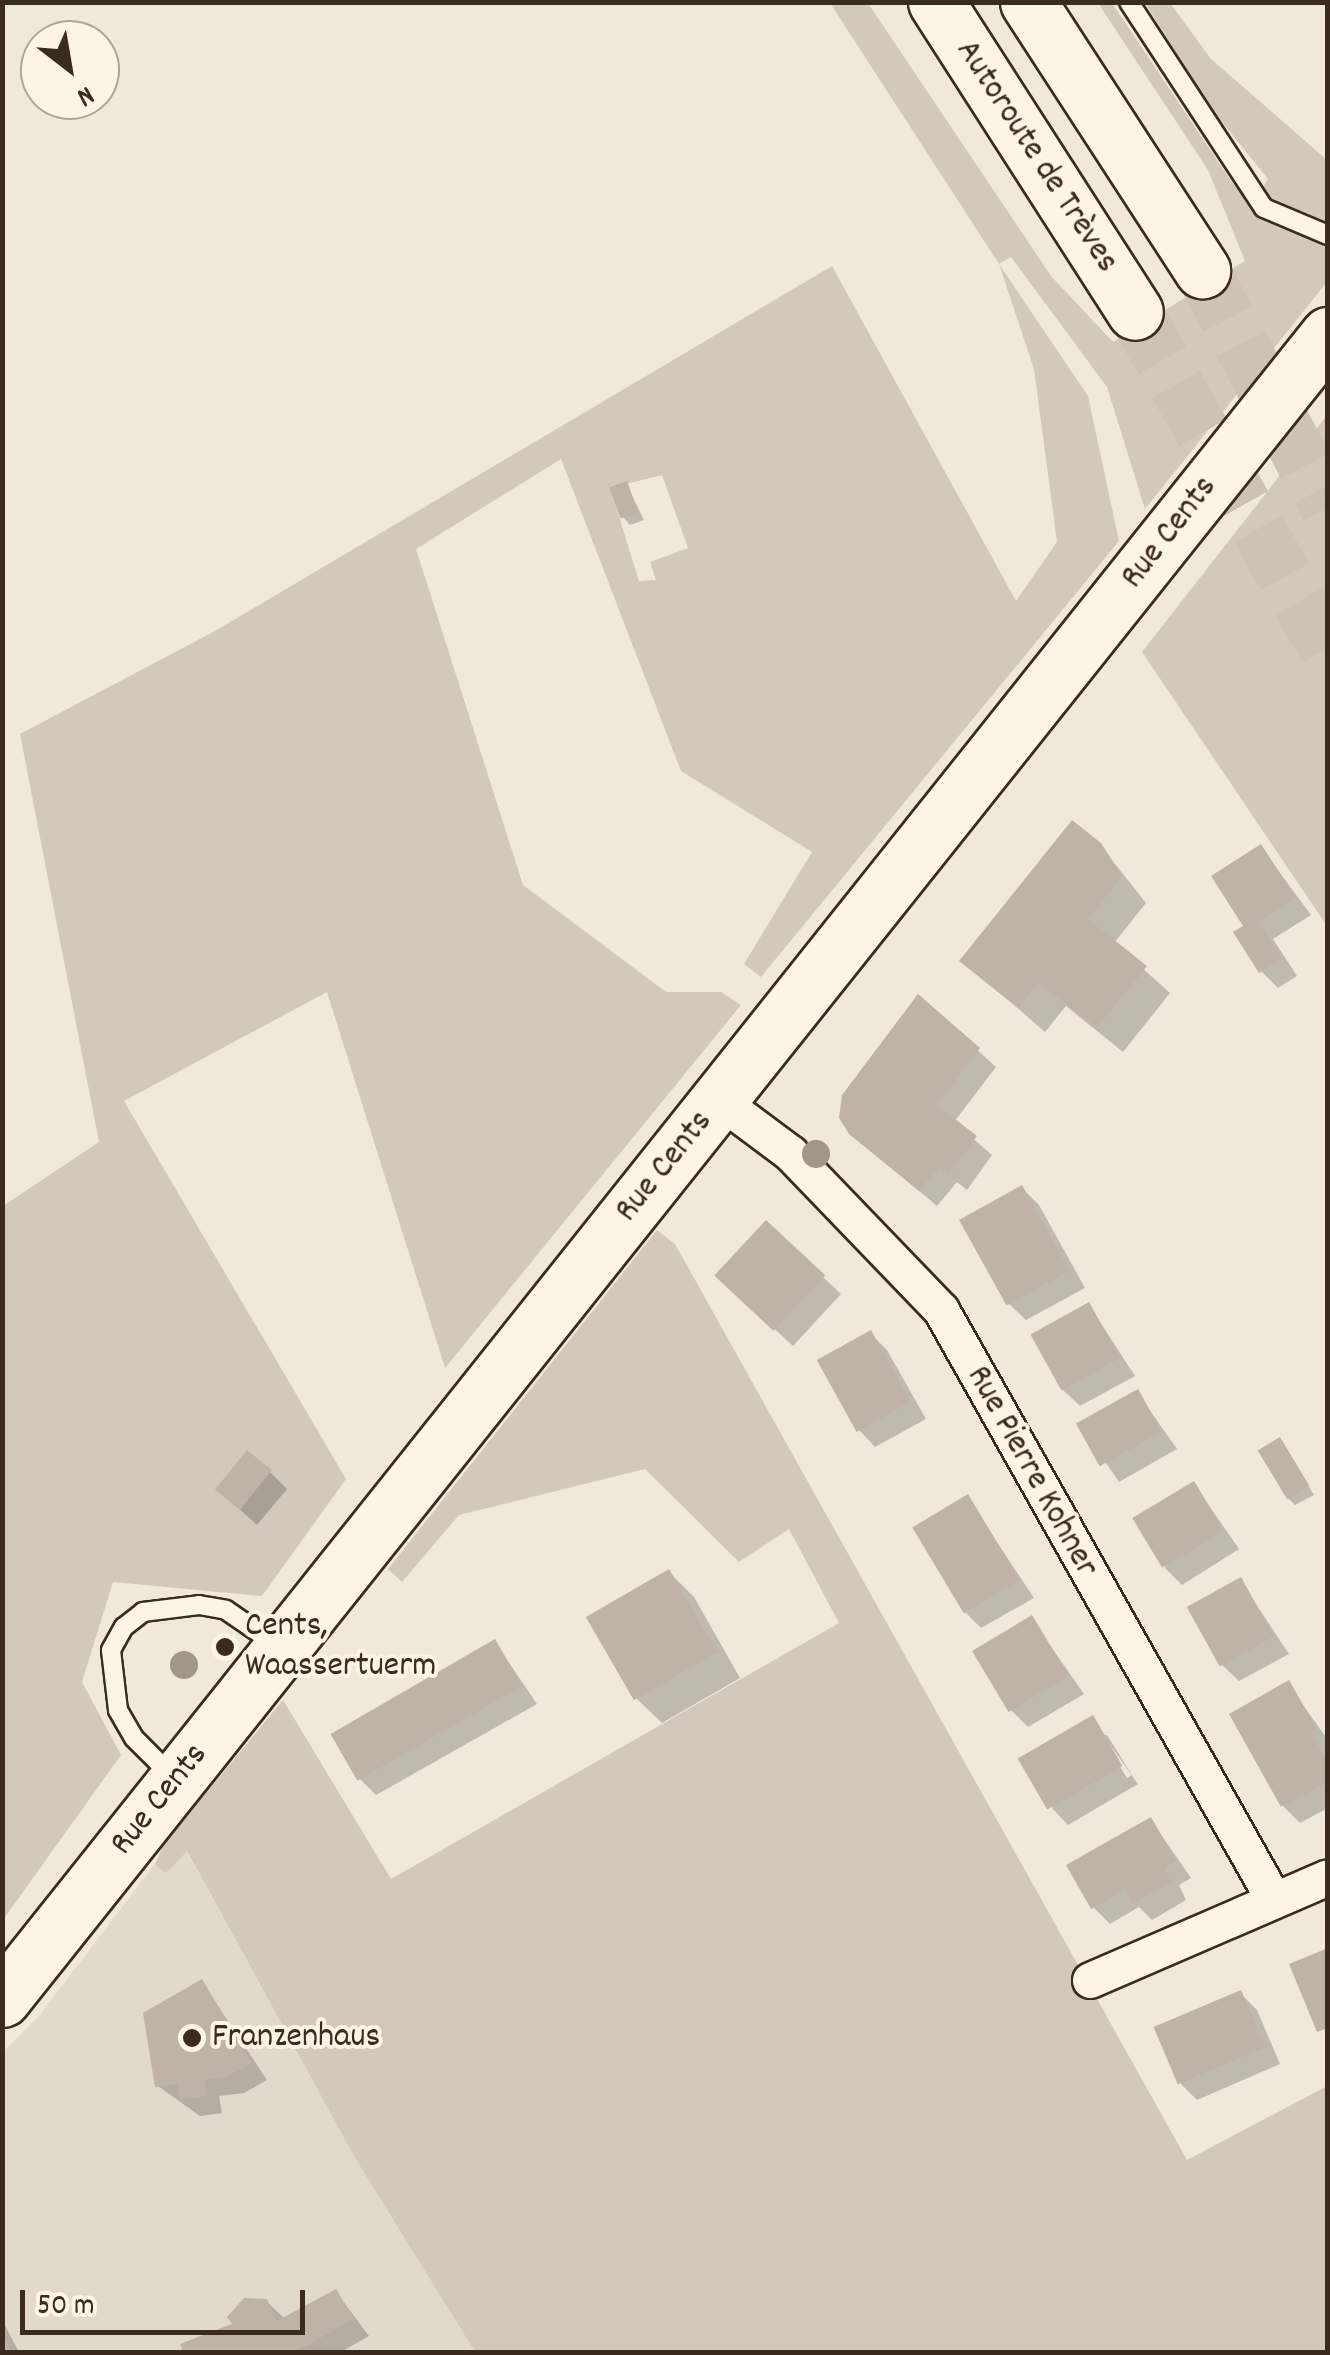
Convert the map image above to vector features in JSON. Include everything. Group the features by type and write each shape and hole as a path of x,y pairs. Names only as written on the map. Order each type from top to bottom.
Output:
{"main road":[{"name":"Autoroute de Trèves","path":"936,2 1136,312"},
{"path":"1028,2 1202,270"},
{"path":"1058,2 1163,208"},
{"name":"Rue Cents","path":"2,1999 1328,335"}],"street":[{"name":"Rue Pierre Kohner","path":"719,1100 790,1153 941,1310 1274,1900"},
{"path":"1090,1980 1328,1877"}],"lane":[{"path":"1130,2 1264,208 1328,236"},
{"path":"177,1780 134,1738 118,1710 111,1650 124,1627 144,1612 198,1605 226,1610 281,1648"}],"shaded area":[{"path":"830,3 868,3 1051,276 1113,342 1245,261 1208,170 1098,3 1112,3 1233,184 1257,197 1268,179 1213,111 1145,3 1170,3 1211,59 1327,160 1327,282 1145,509 1107,387 1011,257 999,264"},
{"path":"999,264 1088,396 1119,541 761,977 744,964 812,852 681,771 561,459 416,549 523,885 666,992 721,992 741,1005 445,1368 327,992 124,1101 346,1479 262,1596 113,1582 82,1682 121,1755 3,1920 3,1206 99,1142 20,734 215,631 832,266 1016,601 1057,542 1034,369","holes":["662,475 688,548 650,562 656,580 639,581 610,488"]},
{"path":"1327,415 1327,926 1142,652"},
{"path":"657,1230 675,1244 1187,2160 1327,2086 1327,2352 475,2352 355,2158 187,1851 166,1873 155,1864 164,1844 283,1700 391,1879 839,1623 789,1529 739,1562 645,1469 459,1515 402,1582 388,1569"},
{"path":"186,1850 355,2158 475,2352 3,2352 3,2052 39,2016 155,1864 166,1872"}],"building":[{"path":"627,481 638,512 620,519 609,487"},
{"path":"1072,820 1101,843 1122,876 1088,919 1147,966 1097,1028 1039,983 1018,1008 959,961"},
{"path":"1261,844 1296,898 1258,922 1282,958 1259,973 1233,932 1243,926 1211,876"},
{"path":"918,994 980,1048 937,1105 977,1136 949,1175 939,1167 919,1191 849,1134 839,1118 842,1095"},
{"path":"1022,1185 1070,1271 1007,1306 959,1220"},
{"path":"766,1220 825,1275 773,1331 714,1276"},
{"path":"1089,1302 1120,1358 1061,1390 1030,1334"},
{"path":"871,1330 911,1402 857,1432 817,1360"},
{"path":"1138,1389 1162,1432 1100,1466 1076,1423"},
{"path":"1280,1437 1309,1486 1287,1499 1258,1450"},
{"path":"247,1450 272,1470 240,1510 215,1490"},
{"path":"1194,1481 1224,1531 1162,1568 1132,1518"},
{"path":"968,1494 1020,1580 964,1613 912,1527"},
{"path":"669,1569 717,1652 634,1700 586,1617"},
{"path":"1241,1577 1274,1636 1220,1667 1187,1607"},
{"path":"1032,1615 1069,1676 1009,1712 972,1651"},
{"path":"495,1639 522,1686 357,1781 330,1734"},
{"path":"1289,1680 1316,1728 1310,1731 1328,1763 1328,1782 1281,1807 1229,1714"},
{"path":"1093,1715 1122,1766 1047,1810 1018,1758"},
{"path":"1151,1817 1176,1861 1164,1868 1171,1882 1133,1904 1125,1890 1091,1909 1066,1865"},
{"path":"1328,1948 1328,2028 1317,2032 1289,1964"},
{"name":"Franzenhaus","path":"202,1979 252,2063 226,2077 204,2080 207,2096 180,2100 177,2084 155,2087 143,2013"},
{"path":"1241,1990 1265,2047 1178,2084 1154,2027"},
{"path":"336,2289 354,2319 295,2352 183,2352 180,2344 232,2324 227,2317 244,2298 267,2299 277,2321"},
{"path":"2,2333 12,2352 2,2352"}],"tunnel":[{"path":"1202,270 1328,508"},
{"path":"1135,312 1328,652"}],"place":[{"name":"Cents, Waassertuerm","path":"225,1647"},
{"name":"Franzenhaus","path":"192,2038"}]}
